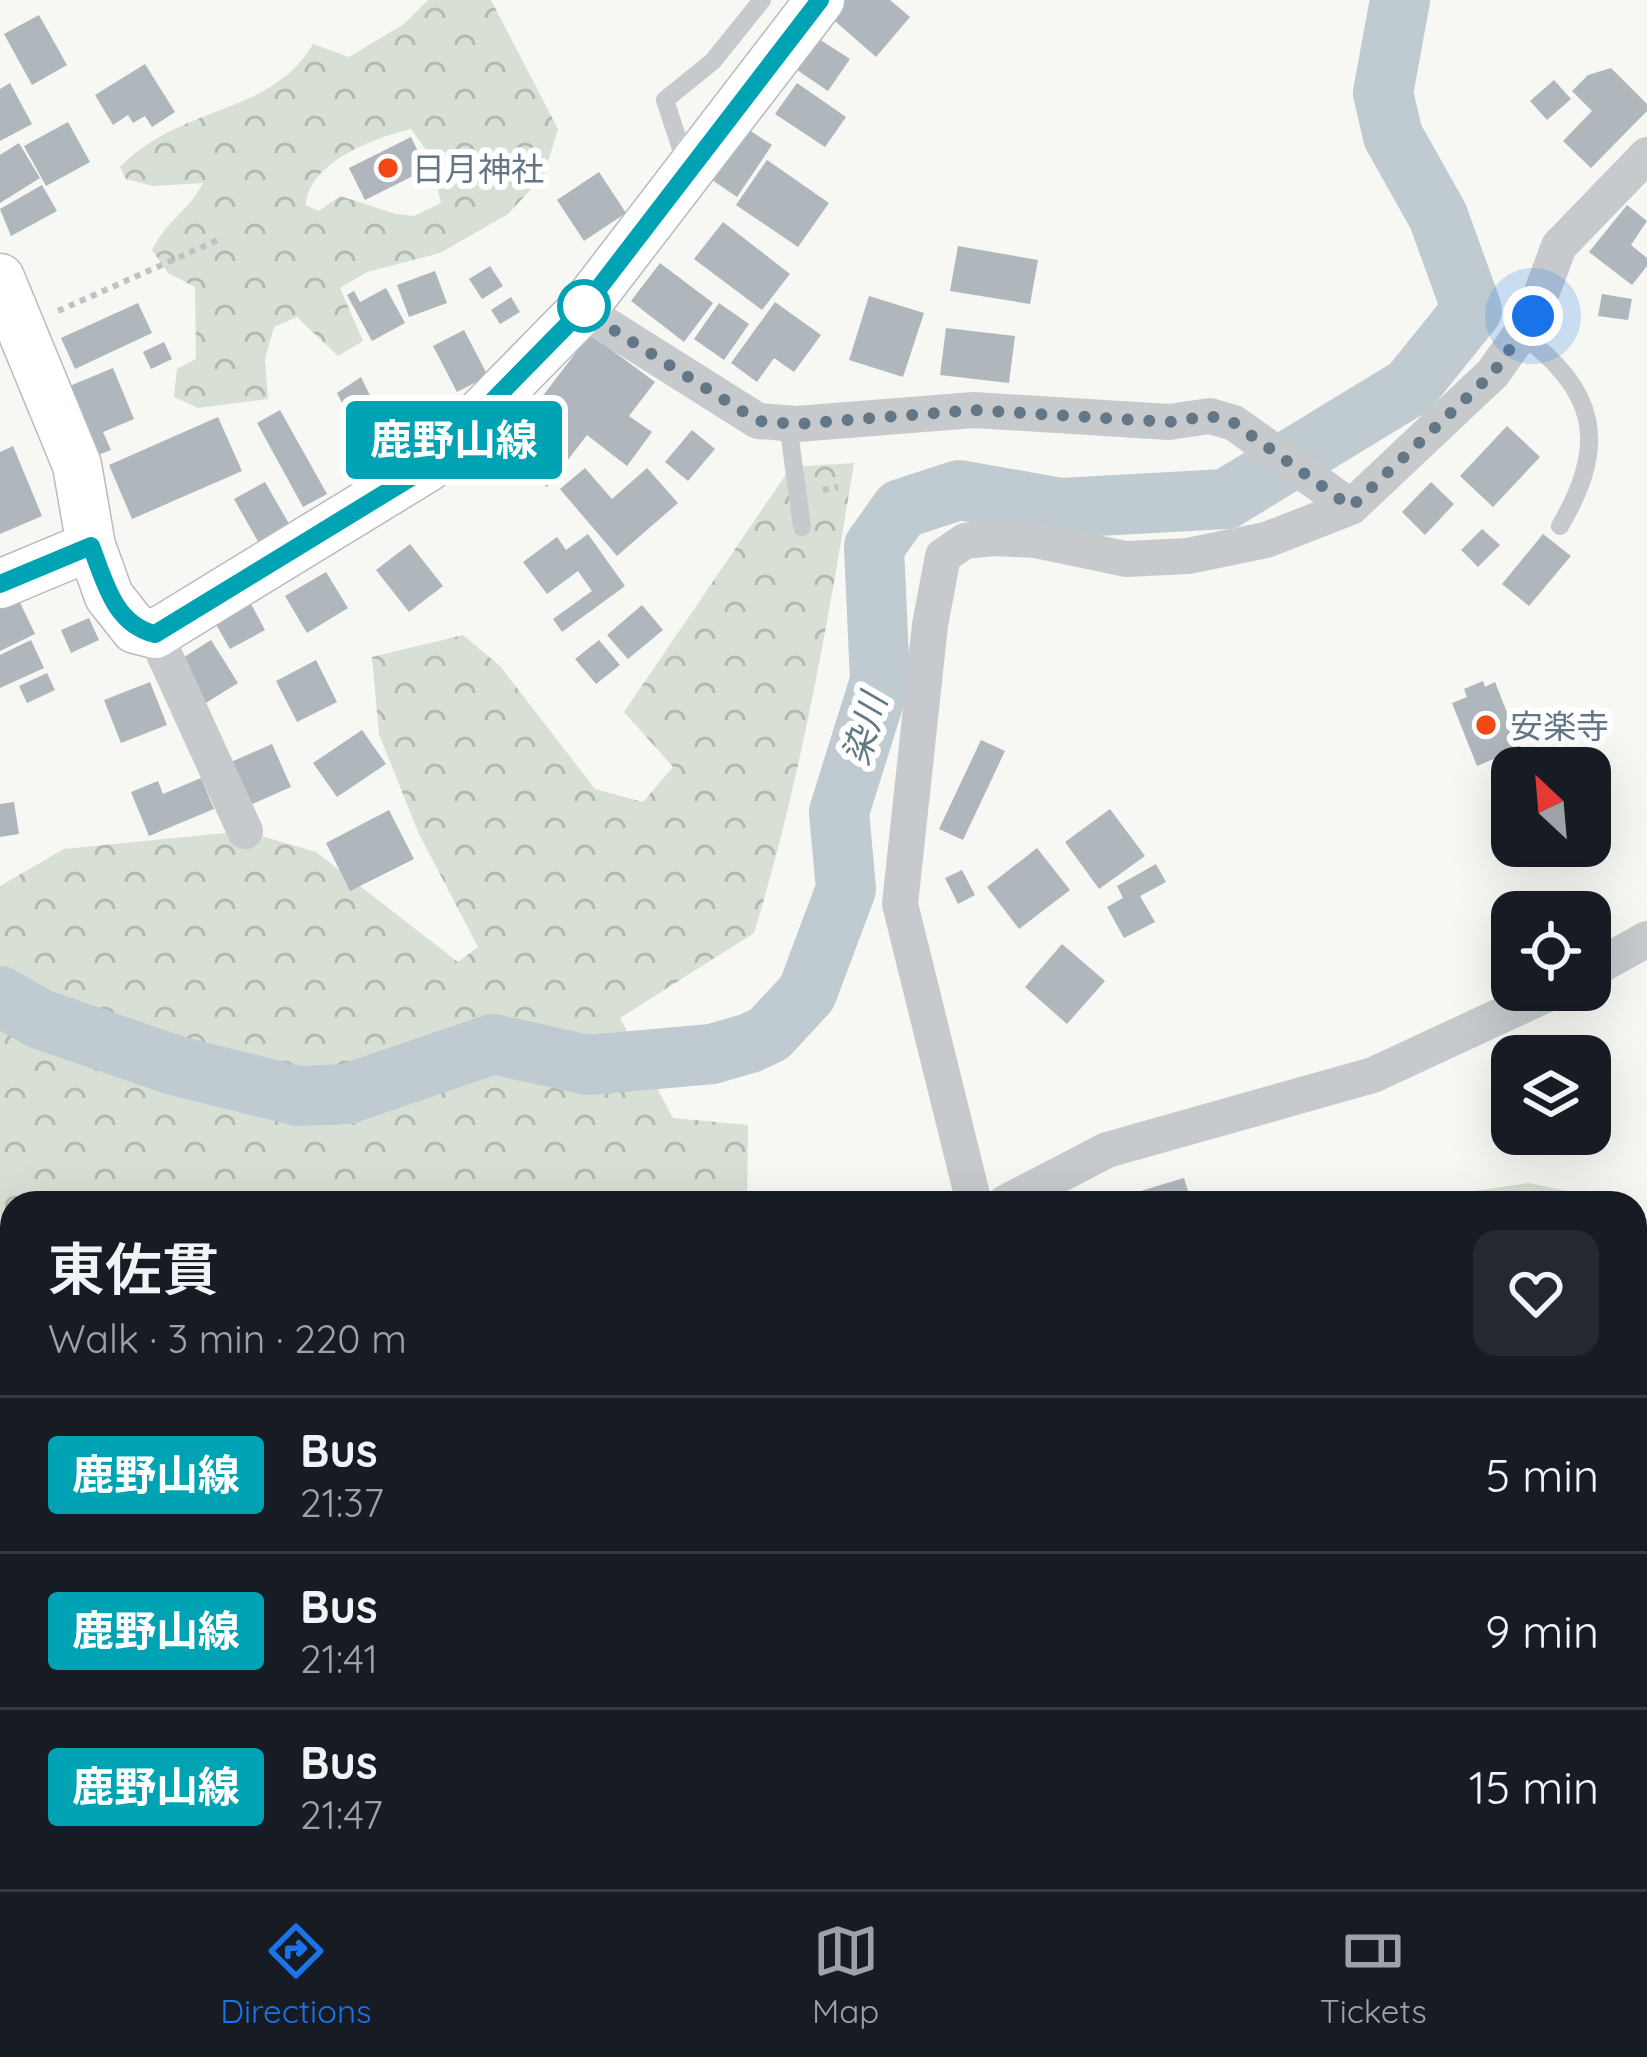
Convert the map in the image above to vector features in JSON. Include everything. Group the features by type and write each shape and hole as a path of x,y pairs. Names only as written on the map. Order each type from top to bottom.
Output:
{"main road":[{"path":"0,278 77,465 91,546 124,617 136,629 155,634 428,467 582,310 820,0"},
{"path":"0,584 91,546"}],"street":[{"path":"971,1191 900,904 930,625 943,556 965,541 993,538 1035,540 1126,559 1188,556 1266,540 1342,502 1493,373 1533,316 1559,246 1647,155"},
{"path":"582,310 758,421 788,424 974,410 1169,422 1210,416 1234,423 1342,502"},
{"path":"155,634 245,831"},
{"path":"1611,959 1647,939"},
{"path":"1028,1191 1107,1150 1373,1075 1511,1011"}],"lane":[{"path":"688,172 664,100 713,61 762,0"},
{"path":"1521,334 1564,366 1583,397 1590,425 1570,508 1560,526"},
{"path":"788,424 802,526"}],"path":[{"path":"46,316 218,239"}],"green space":[{"path":"428,0 491,0 558,129 544,175 508,214 440,253 367,272 340,288 363,341 338,356 297,317 274,327 265,359 268,399 198,408 174,397 177,369 196,359 195,287 168,273 152,250 203,183 153,186 126,179 120,167 170,131 274,85 313,44 349,57 404,24","holes":["411,129 429,154 441,203 414,216 340,196 319,211 306,205 310,190 330,165 379,139"]},
{"path":"854,463 799,759 754,933 620,1018 673,1118 748,1125 747,1191 0,1191 0,886 64,849 245,831 316,852 458,962 478,947 418,832 379,734 372,657 463,635 500,666 595,789 643,802 673,767 624,712 791,467"},
{"path":"1529,1183 1567,1191 1473,1191"}],"building":[{"path":"839,0 890,0 910,17 876,57 827,14"},
{"path":"39,15 67,65 32,85 4,34"},
{"path":"819,39 850,59 828,91 797,70"},
{"path":"145,64 175,112 152,127 145,116 133,123 128,115 113,125 95,95"},
{"path":"1611,68 1647,104 1647,111 1591,168 1563,141 1592,111 1572,91 1588,75"},
{"path":"1554,80 1571,99 1547,120 1530,101"},
{"path":"10,83 32,124 0,141 0,89"},
{"path":"797,83 846,117 825,147 775,114"},
{"path":"68,122 90,162 46,186 24,146"},
{"path":"746,128 772,145 737,197 712,180"},
{"name":"日月神社","path":"411,137 427,169 365,200 349,168"},
{"path":"19,143 40,178 0,203 0,155"},
{"path":"767,160 829,203 798,247 736,205"},
{"path":"599,172 626,213 584,241 557,200"},
{"path":"42,185 57,211 11,236 0,209"},
{"path":"1627,205 1647,221 1631,245 1647,258 1647,266 1632,285 1589,252"},
{"path":"723,222 790,274 762,310 694,259"},
{"path":"958,246 1038,260 1030,304 950,291"},
{"path":"660,263 713,303 684,342 631,301"},
{"path":"490,266 503,286 482,299 469,279"},
{"path":"435,271 447,303 409,317 397,285"},
{"path":"386,288 405,323 372,341 347,295 354,291 360,302"},
{"path":"1602,294 1632,299 1628,320 1598,316"},
{"path":"869,296 924,313 903,377 849,360"},
{"path":"511,297 520,312 500,324 491,310"},
{"path":"775,302 821,335 794,372 774,358 757,382 731,363"},
{"path":"138,303 152,333 75,369 61,338"},
{"path":"719,303 749,324 724,360 694,339"},
{"path":"946,328 1015,336 1009,383 940,375"},
{"path":"464,330 488,376 457,392 433,346"},
{"path":"590,334 655,382 629,416 652,432 627,466 587,435 547,487 500,452"},
{"path":"164,342 172,359 151,369 143,352"},
{"path":"113,368 134,419 103,432 111,450 88,459 60,390"},
{"path":"361,377 375,406 350,419 337,393"},
{"path":"396,407 418,448 392,463 370,422"},
{"path":"280,410 327,494 303,507 257,423"},
{"path":"218,417 242,471 132,519 109,465"},
{"path":"1507,426 1540,457 1493,507 1460,476"},
{"path":"692,430 715,449 688,481 665,462"},
{"path":"13,446 42,516 0,534 0,452"},
{"path":"585,468 612,499 647,468 678,503 617,556 560,489"},
{"path":"265,482 296,536 265,554 234,499"},
{"path":"1431,482 1454,504 1425,535 1402,512"},
{"path":"1482,529 1500,545 1478,567 1461,550"},
{"path":"588,534 625,586 562,632 553,619 592,591 578,571 547,594 523,562 557,537 566,550"},
{"path":"1543,534 1571,556 1529,606 1502,584"},
{"path":"410,544 443,586 409,612 376,570"},
{"path":"326,572 348,608 307,633 285,596"},
{"path":"15,592 35,634 0,651 0,599"},
{"path":"250,602 265,630 230,649 214,621"},
{"path":"642,605 663,630 628,659 607,635"},
{"path":"89,618 99,640 71,653 61,630"},
{"path":"31,640 44,668 0,688 0,655"},
{"path":"211,640 238,683 204,704 178,661"},
{"path":"599,640 620,665 596,684 575,659"},
{"path":"316,660 337,702 297,722 276,681"},
{"path":"47,673 55,690 27,703 19,686"},
{"name":"安楽寺","path":"1483,681 1485,687 1495,682 1521,747 1491,747 1491,760 1477,766 1452,703 1467,697 1464,689"},
{"path":"150,682 167,725 121,743 104,700"},
{"path":"362,730 386,764 337,797 313,763"},
{"path":"981,740 1005,751 963,840 939,829"},
{"path":"272,744 291,787 250,805 231,762"},
{"path":"201,778 214,809 149,836 131,792 158,781 163,794"},
{"path":"14,802 19,834 0,837 0,804"},
{"path":"1110,809 1145,856 1099,889 1065,842"},
{"path":"389,810 414,859 350,891 326,843"},
{"path":"1037,848 1070,890 1019,929 987,887"},
{"path":"1156,864 1166,882 1140,896 1155,922 1124,938 1107,907 1123,898 1117,886"},
{"path":"962,870 975,895 958,904 945,878"},
{"path":"1062,944 1105,981 1067,1024 1025,987"},
{"path":"1184,1178 1188,1191 1141,1191"}],"waterway":[{"name":"染川","path":"0,996 40,1019 177,1066 298,1096 347,1094 493,1044 588,1065 712,1054 769,1034 807,993 846,889 839,812 880,681 874,547 901,509 959,490 1061,508 1226,499 1410,387 1472,310 1438,216 1393,136 1383,93 1400,0"}],"bus line":[{"name":"鹿野山線","path":"0,584 91,546 109,596 124,617 136,629 155,634 177,625 428,467 582,310 820,0"}],"place":[{"name":"日月神社","path":"388,168"},
{"name":"安楽寺","path":"1486,725"}],"route":[{"path":"584,306 582,310 758,421 797,424 974,410 1169,422 1210,416 1234,423 1351,507 1446,412 1493,373 1533,316"}]}
